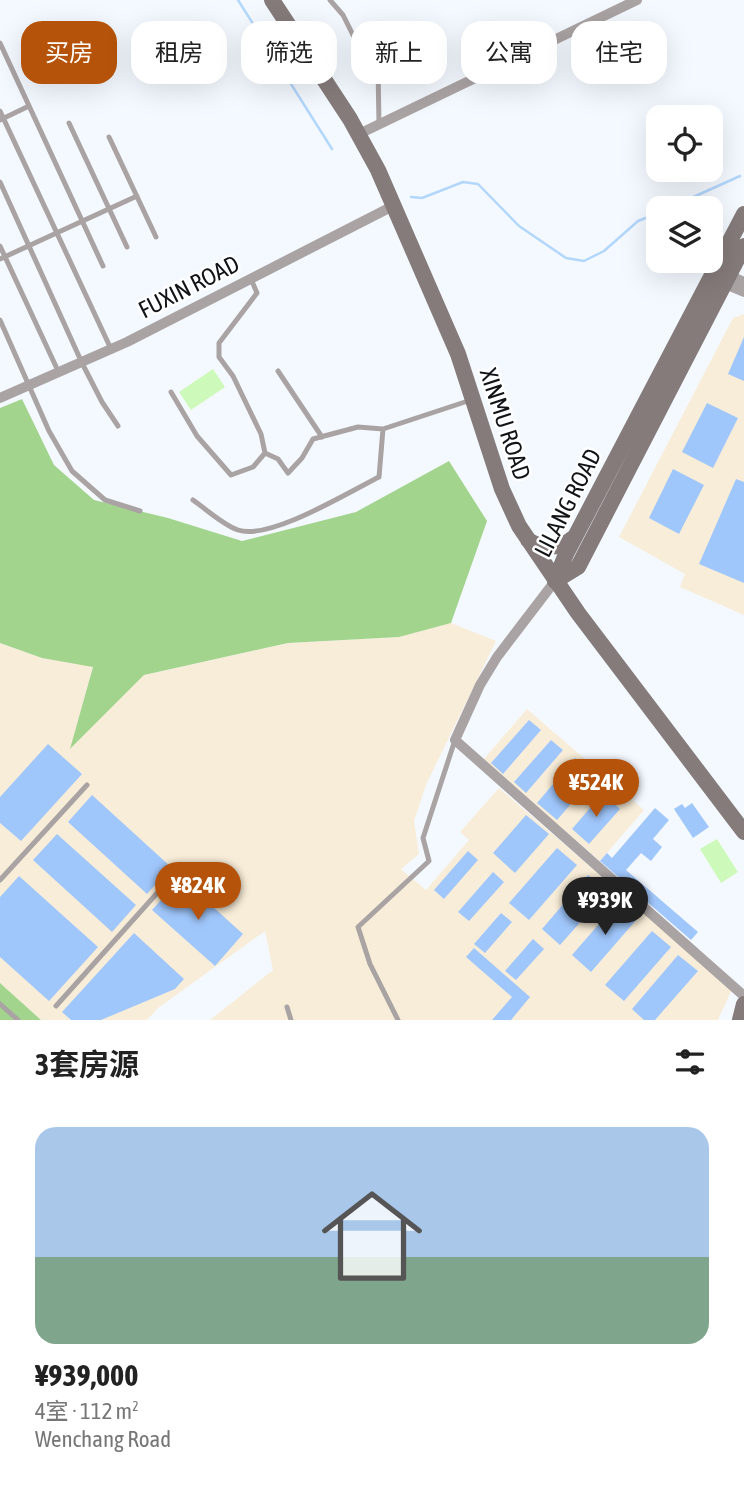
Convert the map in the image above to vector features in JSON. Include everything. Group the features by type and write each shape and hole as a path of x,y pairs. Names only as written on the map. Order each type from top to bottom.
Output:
{"street":[{"name":"XINMU ROAD","path":"272,0 359,134 458,354 502,489 528,540 555,581 744,832"},
{"path":"359,134 630,1"},
{"name":"FUXIN ROAD","path":"0,398 111,350 393,206"},
{"name":"LILANG ROAD","path":"555,581 572,573 578,566 725,278 744,214"},
{"name":"LILANG ROAD","path":"555,581 575,536 744,246"},
{"path":"725,278 744,292"},
{"path":"528,540 554,548 569,542 575,536"},
{"path":"555,581 480,685 455,740 744,996"},
{"path":"740,1020 744,1004"}],"lane":[{"path":"330,0 358,43 379,68 379,124"},
{"path":"0,43 103,266"},
{"path":"2,119 29,106"},
{"path":"0,111 111,350"},
{"path":"69,123 127,247"},
{"path":"109,138 156,237"},
{"path":"0,182 82,363 118,426"},
{"path":"3,258 137,196"},
{"path":"0,246 3,258 59,373"},
{"path":"251,279 257,293 219,343 219,357 233,376 261,434 265,453"},
{"path":"0,320 50,431 72,471 105,500 140,511"},
{"path":"278,371 322,437"},
{"path":"171,392 197,436 231,475 253,467 265,453"},
{"path":"265,453 278,459 288,473 302,458 313,439 358,427 383,429 474,398"},
{"path":"193,500 239,531 268,530 379,477 383,429"},
{"path":"398,1020 370,964 358,927 429,861 423,838 455,740"},
{"path":"0,880 87,785"},
{"path":"56,1006 176,872"},
{"path":"0,1004 18,1020"},
{"path":"286,1007 291,1020"}],"shaded area":[{"path":"744,314 744,615 680,587 685,574 619,537 733,318"},
{"path":"451,623 496,641 426,785 414,821 419,854 401,869 426,890 469,840 460,832 499,788 732,989 718,1020 210,1020 273,970 265,931 158,1008 147,1020 41,1020 0,983 0,643 42,658 93,666 71,748 144,675 288,643 399,637"},
{"path":"527,709 644,810 600,861 483,760"}],"green space":[{"path":"213,369 225,387 191,410 179,392"},
{"path":"22,399 54,465 94,500 168,518 242,541 356,512 449,461 487,521 451,623 399,637 288,643 144,675 70,749 93,667 42,658 0,643 0,408"},
{"path":"717,839 738,872 721,883 700,849"},
{"path":"0,983 41,1020 0,1020"}],"building":[{"path":"744,337 744,381 728,374"},
{"path":"707,403 738,418 713,468 682,452"},
{"path":"673,469 704,485 679,534 649,518"},
{"path":"736,479 744,482 744,583 699,564"},
{"path":"529,720 541,730 503,774 491,763"},
{"path":"551,740 563,750 526,793 514,782"},
{"path":"48,744 82,774 21,841 0,823 0,797"},
{"path":"575,758 595,776 557,820 537,803"},
{"path":"603,793 620,809 589,844 572,829"},
{"path":"92,795 171,867 147,894 68,822"},
{"path":"692,803 709,827 693,838 674,809 682,804 685,808"},
{"path":"655,808 669,820 653,839 662,847 651,861 641,853 626,870 698,932 691,940 600,861 607,853 612,858"},
{"path":"526,815 549,834 515,873 493,853"},
{"path":"57,834 136,905 112,932 33,860"},
{"path":"557,848 577,865 529,920 509,903"},
{"path":"468,851 478,860 444,899 434,890"},
{"path":"493,872 504,882 469,921 458,912"},
{"path":"588,875 608,891 560,945 542,929"},
{"path":"19,876 98,947 49,1001 0,957 0,897"},
{"path":"181,878 243,934 215,966 152,910"},
{"path":"619,901 638,918 591,972 572,955"},
{"path":"501,913 512,922 485,953 474,944"},
{"path":"652,931 671,947 624,1001 605,985"},
{"path":"134,933 184,979 175,989 101,1020 71,1020 62,1012"},
{"path":"533,939 544,949 516,980 505,971"},
{"path":"474,948 530,997 511,1020 492,1020 512,997 466,957"},
{"path":"678,955 698,971 655,1020 644,1020 632,1009"}],"waterway":[{"path":"238,0 332,149"},
{"path":"696,196 740,176"},
{"path":"411,197 422,198 463,182 478,184 519,226 566,258 584,261 604,251 638,221 646,218"}]}
